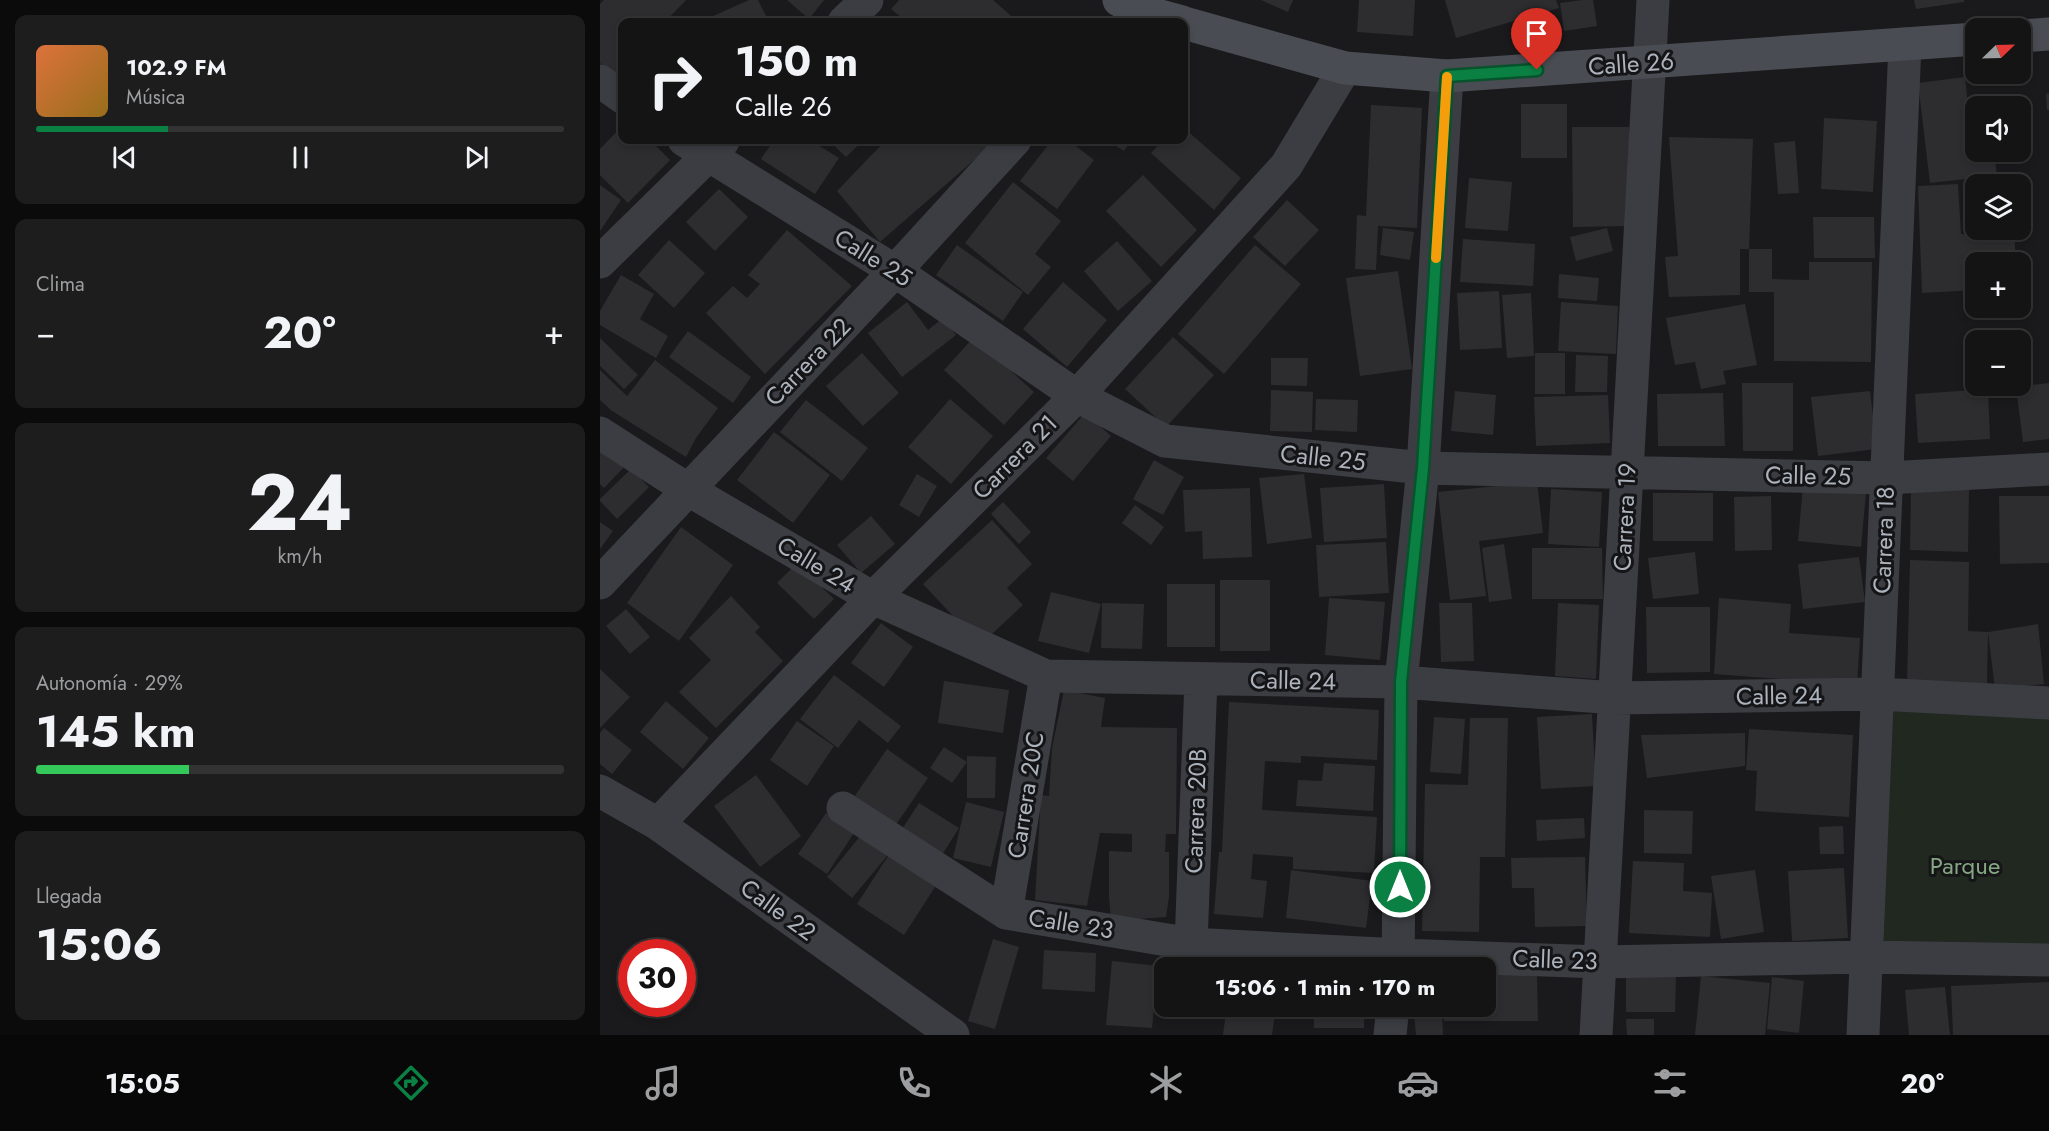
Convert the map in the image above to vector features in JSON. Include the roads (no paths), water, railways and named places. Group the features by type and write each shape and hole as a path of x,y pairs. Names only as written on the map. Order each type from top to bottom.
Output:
{"main road":[{"name":"Calle 26","path":"1126,11 1159,18"},
{"name":"Calle 26","path":"1188,24 1345,68 1447,76 1965,40"},
{"path":"2031,35 2049,34"}],"street":[{"path":"848,18 867,0"},
{"name":"Carrera 19","path":"1596,1035 1653,0"},
{"name":"Carrera 18","path":"1863,1035 1905,44"},
{"name":"Carrera 21","path":"658,824 873,598 1077,396 1286,166 1345,68"},
{"path":"1399,957 1401,682 1423,468 1447,76"},
{"path":"600,81 618,94"},
{"name":"Carrera 22","path":"600,583 895,271 1011,144"},
{"path":"600,261 706,145"},
{"name":"Calle 25","path":"706,145 1077,396 1165,441 1423,468 1887,478 2049,469"},
{"name":"Calle 24","path":"600,433 687,489 873,598 1046,676 1401,682 1615,698 1878,694 2049,704"},
{"name":"Carrera 20C","path":"1006,913 1046,676"},
{"name":"Carrera 20B","path":"1191,944 1201,679"},
{"name":"Calle 22","path":"600,791 658,824 953,1035"},
{"name":"Calle 23","path":"843,808 1006,913 1191,944 1350,957"},
{"name":"Calle 23","path":"1496,961 1866,957 2049,960"},
{"path":"1390,1035 1392,1017"}],"park label":[{"name":"Parque","path":"1965,866"}]}
